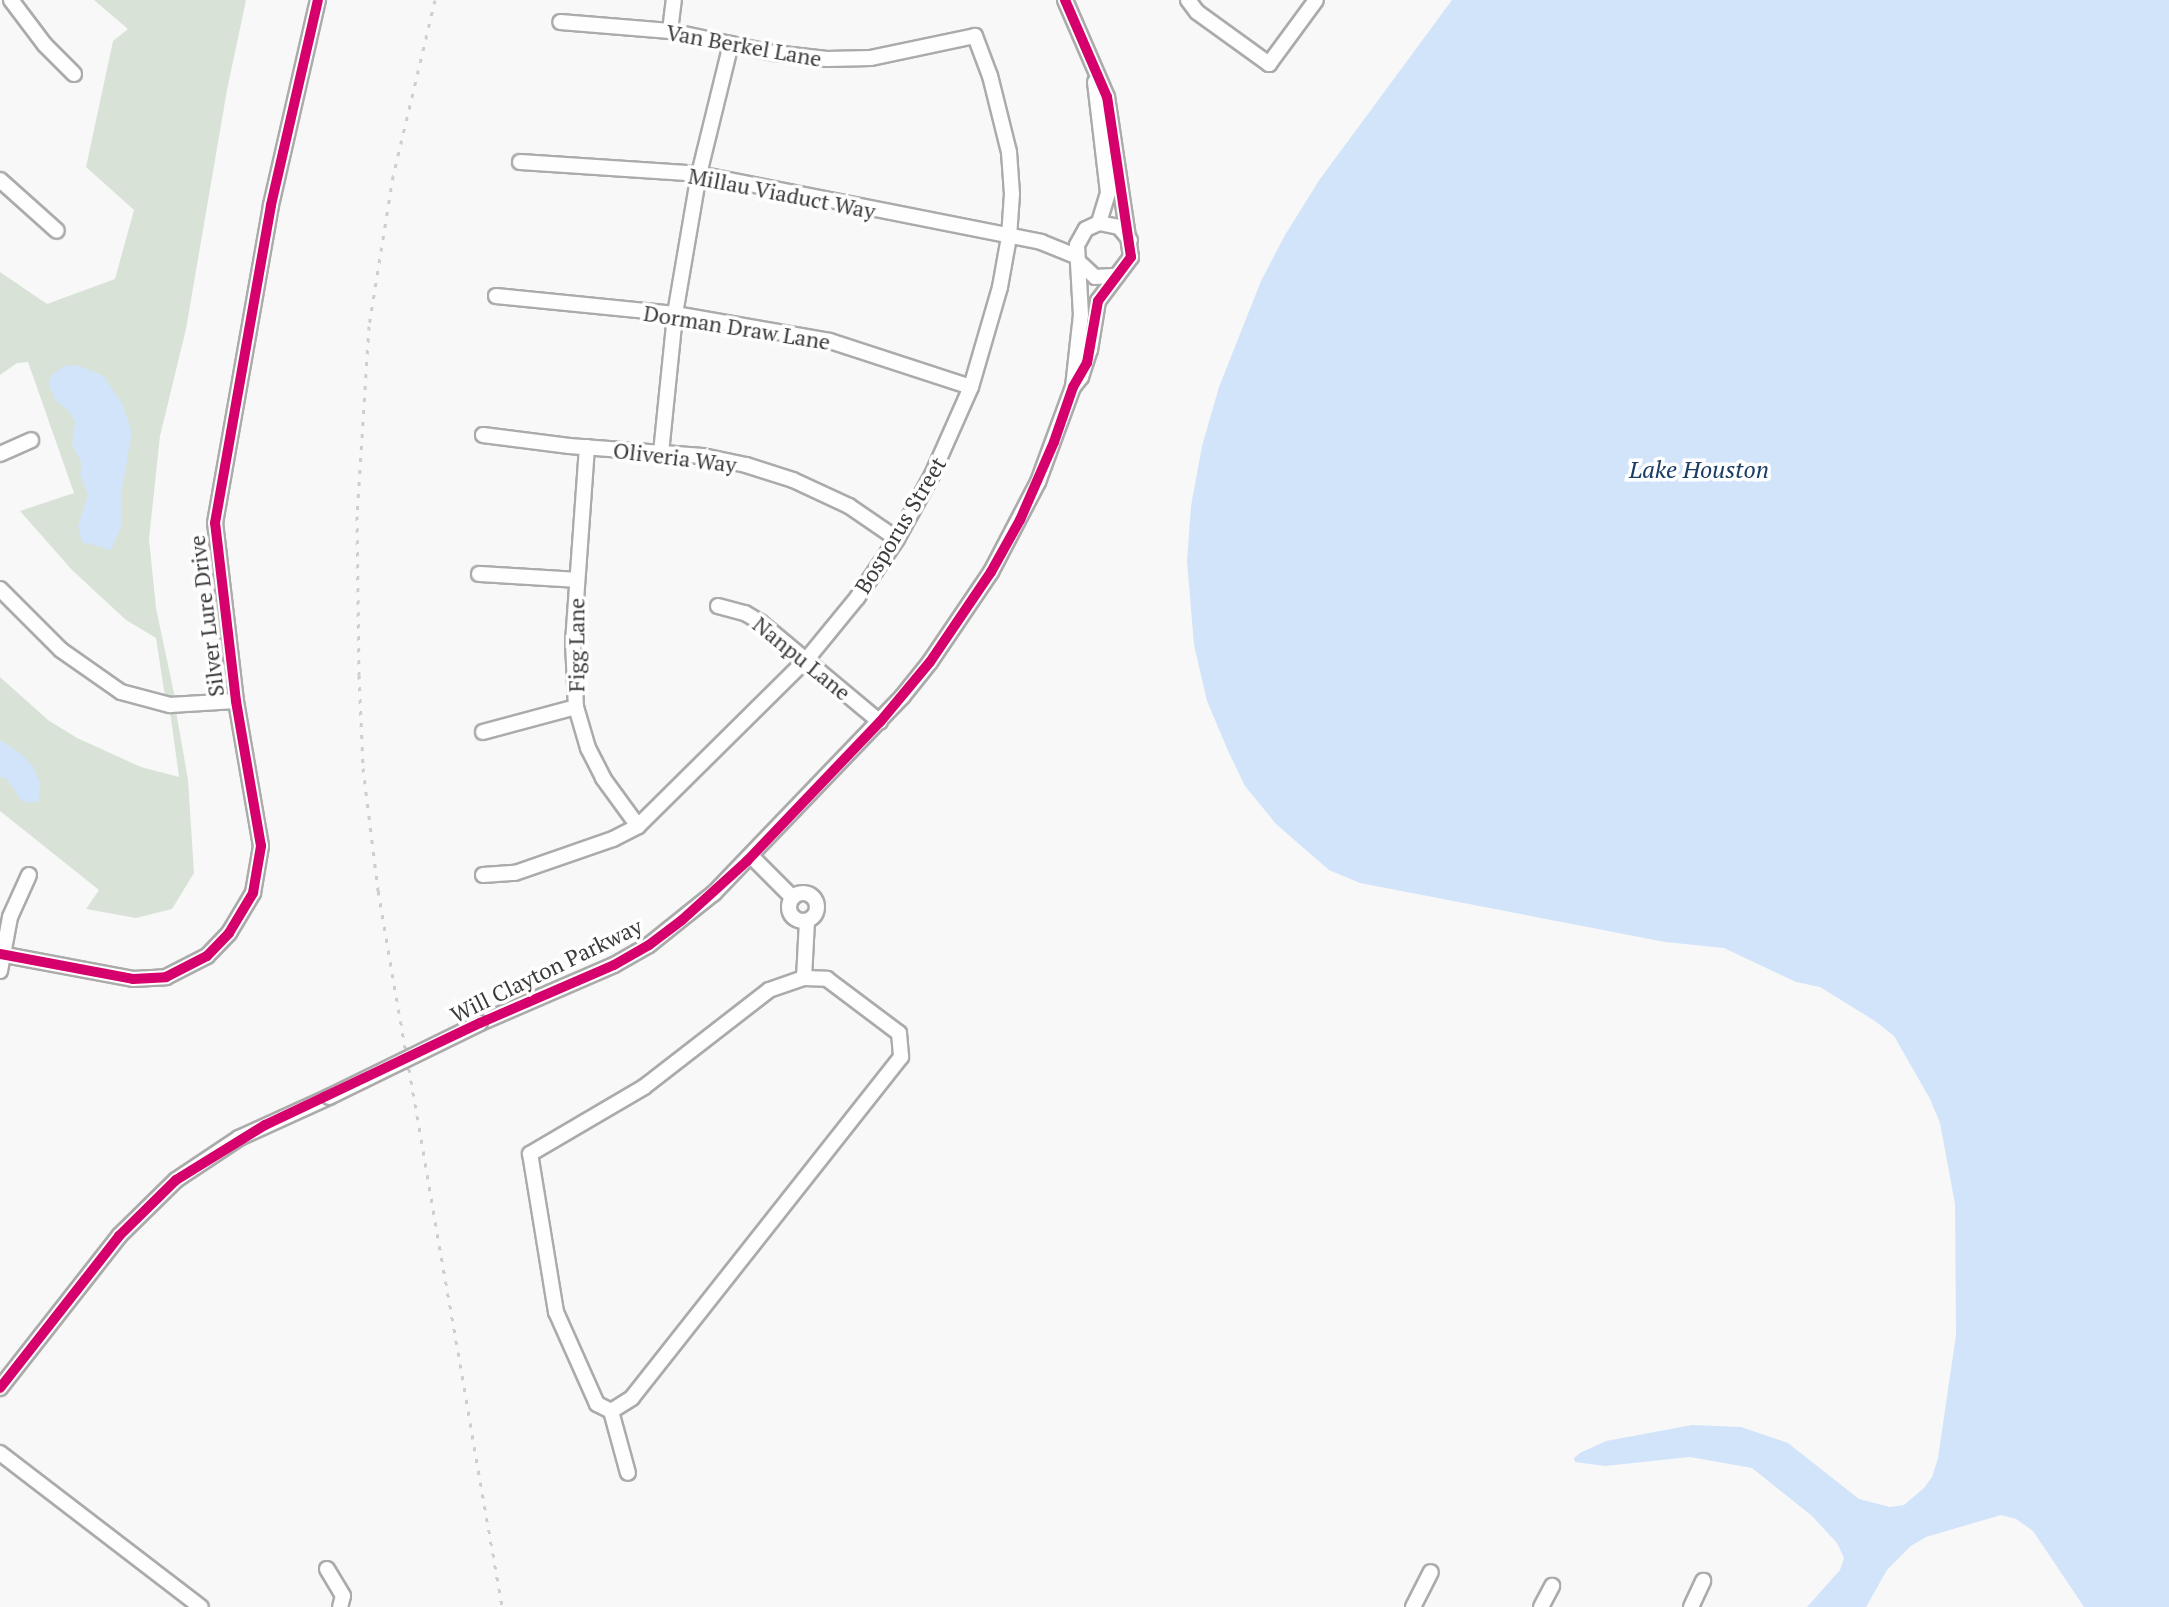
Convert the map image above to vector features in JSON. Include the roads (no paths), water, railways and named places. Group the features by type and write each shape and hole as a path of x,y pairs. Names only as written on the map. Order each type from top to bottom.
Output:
{"street":[{"path":"11,0 45,45 74,74"},
{"name":"Silver Lure Drive","path":"2,954 150,980 181,973 219,944 246,906 260,862 257,818 236,701 216,545 217,500 271,205 318,0"},
{"path":"670,31 674,0"},
{"path":"1065,0 1107,97 1131,257 1117,276 1095,277 1077,259 1080,236 1099,223 1108,193 1094,72"},
{"path":"1188,0 1197,12 1269,64 1316,0"},
{"name":"Van Berkel Lane","path":"560,22 670,31 798,57 848,59 893,54 975,36"},
{"name":"Bosporus Street","path":"483,875 515,873 613,839 638,826 807,659 857,598 897,539 932,475 971,387 1000,287 1009,237 1012,194 1009,152 990,76 975,36"},
{"path":"661,453 675,314 699,174 731,44"},
{"name":"Millau Viaduct Way","path":"520,162 699,174 1041,242 1077,259"},
{"path":"0,180 57,231"},
{"path":"1099,223 1119,227 1130,240"},
{"name":"Millau Viaduct Way","path":"1041,242 1080,236"},
{"name":"Will Clayton Parkway","path":"1073,387 1081,315 1077,259"},
{"name":"Will Clayton Parkway","path":"0,1388 119,1236 166,1189 239,1138 480,1023 614,965 649,945 714,893 880,722 930,662 991,572 1038,482 1073,387 1087,363 1098,301 1117,276"},
{"name":"Dorman Draw Lane","path":"496,296 675,314 830,341 971,387"},
{"name":"Oliveria Way","path":"483,435 746,465 793,480 849,506 897,539"},
{"path":"0,454 31,440"},
{"name":"Figg Lane","path":"587,447 576,580 573,655 576,707 588,748 603,778 638,826"},
{"path":"479,574 576,580"},
{"path":"0,589 61,650 121,692 170,705 236,701"},
{"name":"Nanpu Lane","path":"718,606 760,622 880,722"},
{"path":"483,732 576,707"},
{"path":"751,856 793,898"},
{"path":"0,971 10,917 29,875"},
{"path":"793,898 806,894 814,898 817,912 807,921 804,978"},
{"path":"793,898 790,906 792,915 798,920 807,921"},
{"path":"611,1411 632,1398 901,1057 899,1033 827,979 804,978 769,990 644,1087 530,1154 556,1312 597,1404 611,1411 628,1473"},
{"path":"0,1453 201,1607"},
{"path":"327,1569 343,1596 340,1607"},
{"path":"1413,1607 1431,1572"},
{"path":"1691,1607 1703,1581"},
{"path":"1541,1607 1552,1586"}],"water":[{"name":"Lake Houston","path":"1452,0 2169,0 2169,1607 2084,1607 2033,1531 2016,1519 2001,1515 1926,1537 1911,1546 1887,1570 1866,1607 1807,1607 1840,1570 1844,1558 1837,1543 1812,1516 1752,1468 1690,1457 1605,1466 1575,1462 1574,1458 1580,1453 1606,1441 1692,1425 1741,1427 1788,1443 1859,1499 1890,1507 1904,1505 1924,1488 1932,1477 1938,1458 1956,1335 1955,1204 1940,1123 1930,1099 1894,1036 1875,1021 1820,987 1796,982 1724,948 1665,942 1360,883 1329,870 1276,824 1245,786 1229,753 1207,701 1194,645 1187,561 1191,506 1202,446 1219,387 1261,281 1285,235 1320,179"},
{"path":"77,365 104,376 122,404 132,432 122,489 122,525 111,550 82,542 78,526 88,495 80,474 82,463 72,445 75,423 69,411 56,401 49,386 51,376 64,366"},
{"path":"0,740 23,755 33,767 40,783 39,801 31,803 21,800 7,779 0,777"}],"railway":[{"path":"435,0 393,176 369,326 357,516 359,675 363,768 378,891 502,1607"}]}
